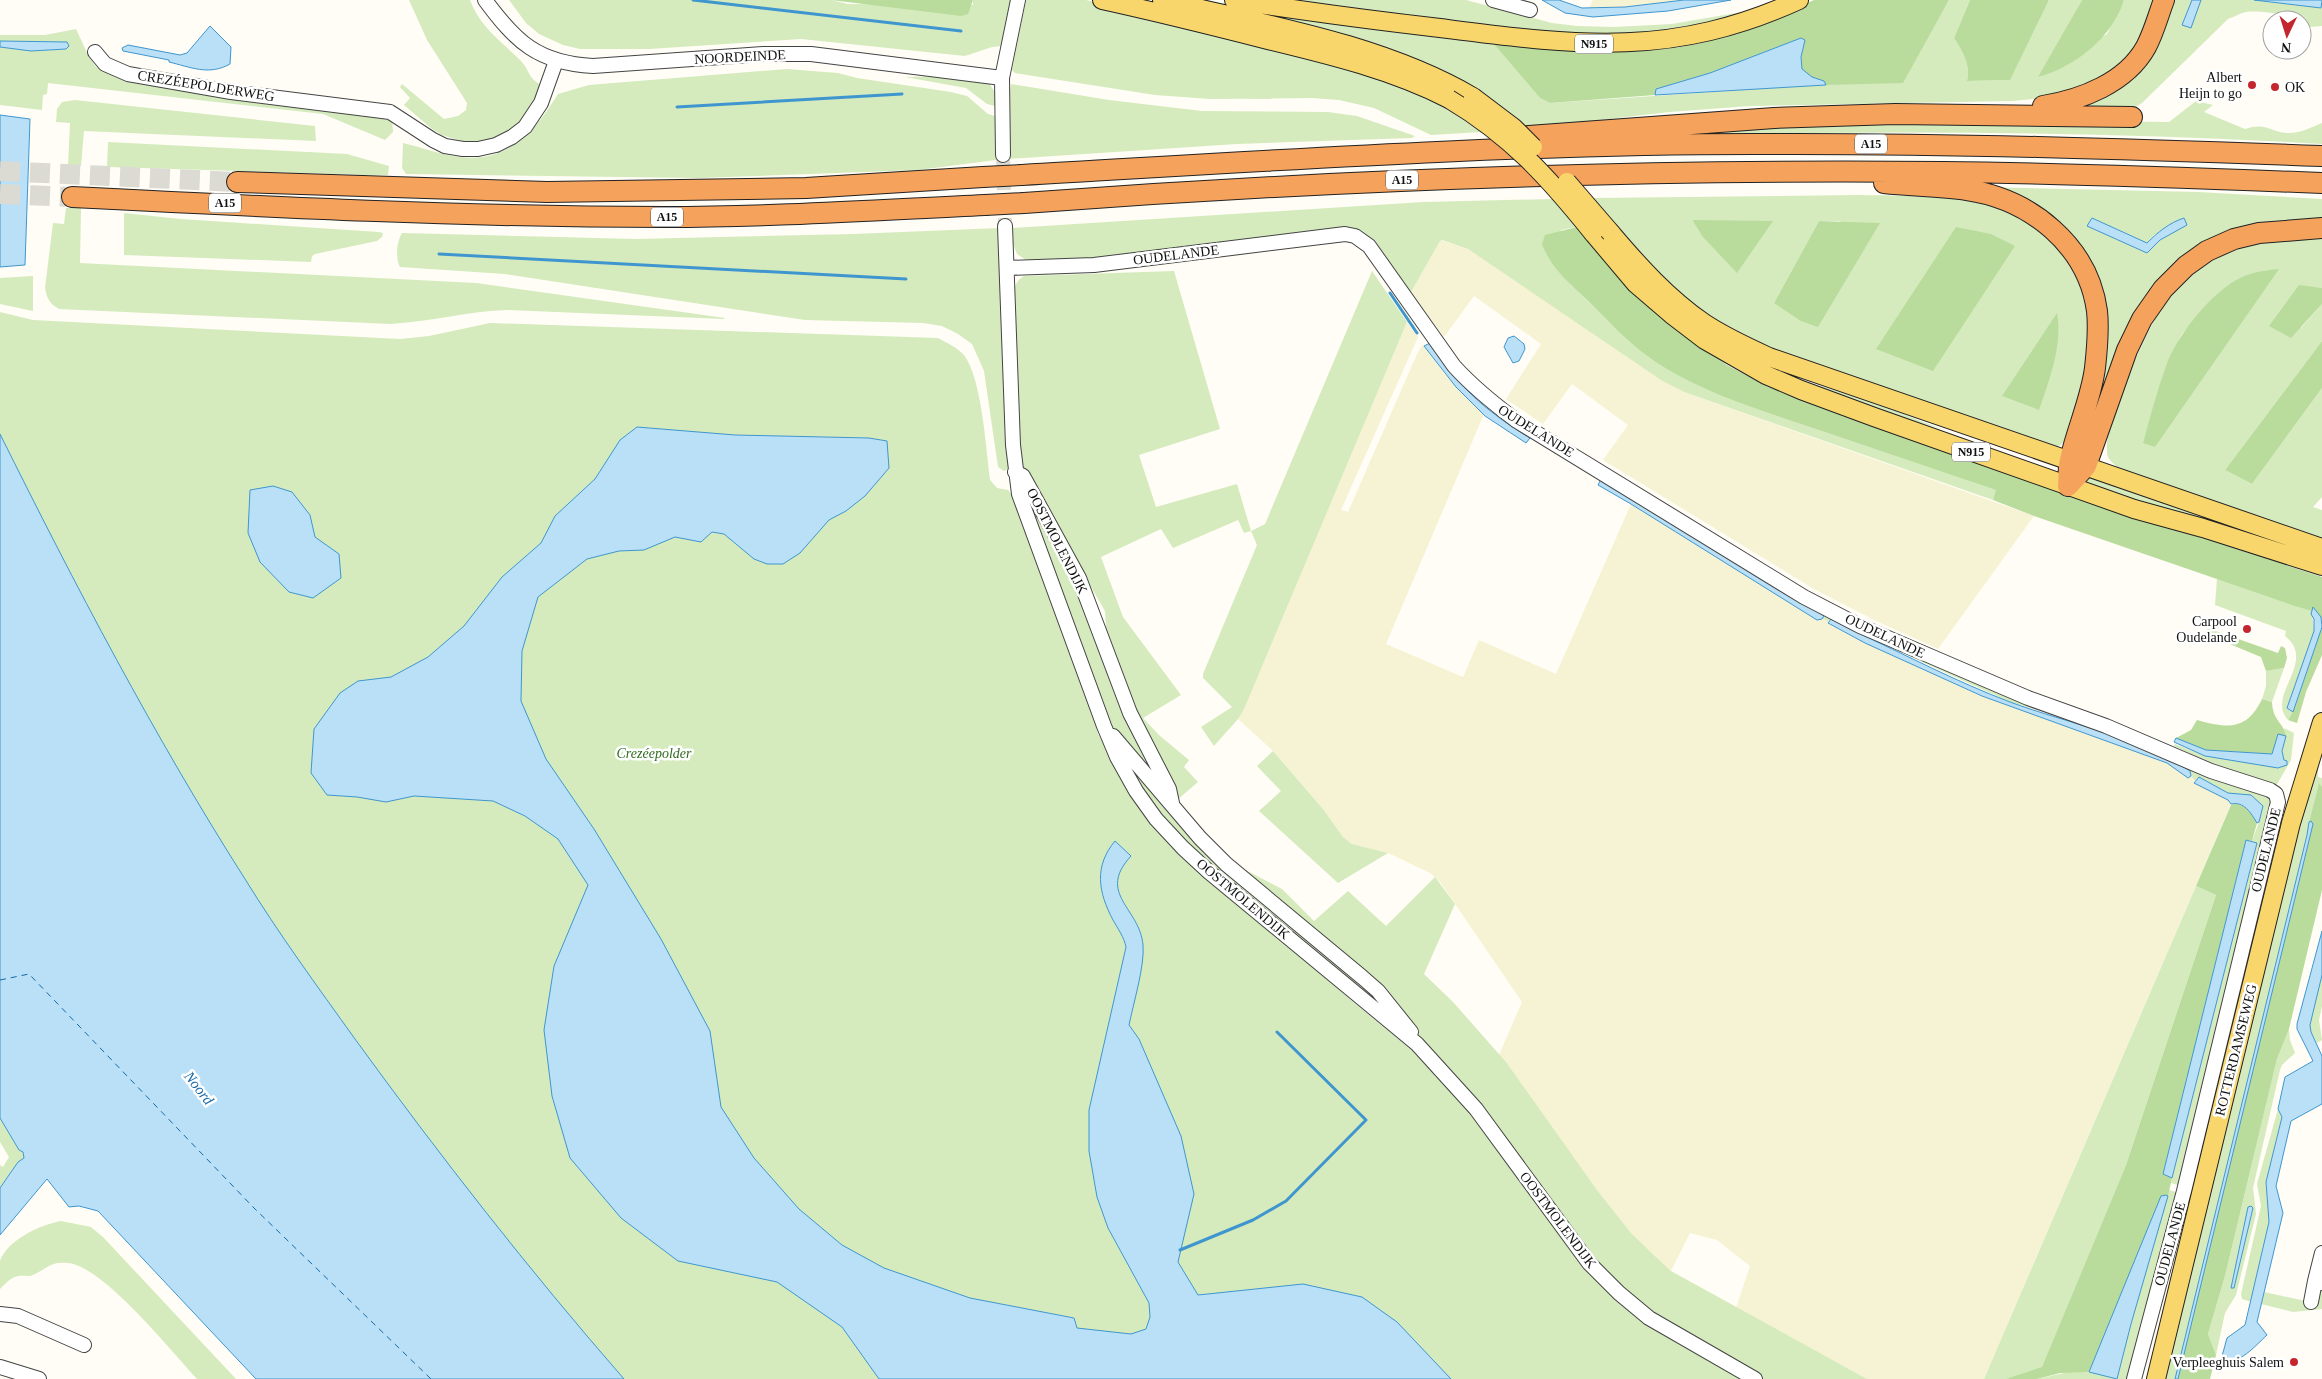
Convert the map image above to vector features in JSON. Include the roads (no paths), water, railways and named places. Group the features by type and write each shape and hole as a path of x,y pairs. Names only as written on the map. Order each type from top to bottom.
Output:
{"highway":[{"name":"A15","path":"1992,114 2013,109 2068,102 2094,91 2119,76 2136,61 2146,46 2164,0"},
{"name":"A15","path":"1420,153 1458,140 1774,118 1895,114 2132,116"},
{"name":"A15","path":"237,182 547,192 806,188 1420,153 1752,144 1966,145 2322,156"},
{"name":"A15","path":"1780,172 1968,190 2000,198 2027,210 2051,227 2070,248 2081,266 2092,292 2097,312 2095,369 2078,464"},
{"name":"A15","path":"72,197 476,215 666,217 803,214 985,205 1210,189 1393,180 1780,172 1946,172 2322,183"},
{"name":"A15","path":"2068,486 2127,350 2142,319 2163,289 2186,266 2207,251 2234,239 2259,232 2322,228"}],"main road":[{"name":"N915","path":"1102,0 1376,68 1425,87 1449,99 1474,114 1518,148 1564,197 1643,290 1671,314 1735,359 1800,390 2134,509 2203,528 2322,566"},
{"name":"N915","path":"1162,0 1368,52 1429,73 1473,97 1514,128 1543,156 1638,264 1672,299 1705,324 1736,342 1808,372 2322,548"},
{"name":"N915","path":"1234,0 1494,35 1603,44 1662,41 1716,31 1745,22 1799,0"},
{"name":"ROTTERDAMSEWEG","path":"2156,1379 2289,832 2322,722"}],"street":[{"name":"NOORDEINDE","path":"485,0 493,7 508,30 521,42 556,61 574,65 593,66 763,54 811,54 1002,78"},
{"path":"1003,155 1002,78 1018,0"},
{"path":"1493,0 1530,10"},
{"name":"CREZÉEPOLDERWEG","path":"95,52 104,64 128,74 231,92 324,102 390,112 422,134 445,146 478,149 496,145 512,137 525,127 541,103 556,61"},
{"name":"OOSTMOLENDIJK","path":"1005,226 1016,472 1019,494 1104,726 1117,757 1136,791 1156,819 1209,872 1417,1044 1476,1110 1588,1263 1619,1293 1650,1318 1684,1340 1755,1379"},
{"name":"OUDELANDE","path":"1007,268 1094,265 1345,234 1355,236 1369,246 1454,366 1470,384 1491,402 1517,421 1804,596 1860,626 1949,666 2028,698 2106,726 2211,771 2270,790 2276,794 2278,802 2186,1181 2134,1379"},
{"name":"OOSTMOLENDIJK","path":"1016,472 1023,476 1079,578 1130,713 1169,789 1174,808"},
{"name":"OOSTMOLENDIJK","path":"1104,726 1174,808 1226,864 1378,991 1409,1028 1417,1044"},
{"path":"2311,1302 2319,1282 2322,1253"},
{"path":"0,1314 18,1316 84,1345"},
{"path":"0,1367 39,1379"}],"water":[{"path":"1542,0 1559,0 1582,8 1625,7 1684,0 1731,0 1668,11 1593,17 1565,13"},
{"path":"2192,0 2201,0 2191,28 2182,25"},
{"path":"2254,0 2322,0 2321,8"},
{"path":"210,26 231,47 230,64 222,68 207,70 192,68 169,62 169,60 123,51 122,48 128,45 180,55 187,53"},
{"path":"1801,38 1805,40 1801,57 1802,69 1812,77 1824,81 1826,85 1655,95 1656,89 1710,73"},
{"path":"0,41 67,42 69,46 66,49 31,51 0,47"},
{"path":"0,115 30,119 25,265 0,267"},
{"path":"2092,218 2147,243 2173,222 2184,218 2187,225 2160,240 2147,253 2087,226"},
{"path":"1514,336 1524,344 1525,349 1519,361 1513,363 1504,347 1508,338"},
{"path":"1430,343 1462,385 1499,418 1530,438 1526,443 1485,416 1456,387 1424,346"},
{"path":"637,427 735,435 869,438 887,441 889,468 865,496 846,511 829,520 800,553 783,564 767,564 754,559 724,534 712,532 701,542 675,537 644,550 619,551 587,559 538,597 522,651 521,701 546,759 594,829 661,939 710,1031 721,1107 754,1158 799,1209 842,1245 884,1268 970,1298 1074,1318 1077,1328 1131,1334 1146,1329 1150,1317 1149,1303 1108,1228 1097,1197 1089,1151 1089,1110 1126,947 1108,910 1100,879 1104,860 1108,850 1115,841 1131,856 1121,869 1118,881 1119,891 1140,932 1143,945 1141,974 1129,1025 1139,1039 1181,1136 1194,1194 1178,1262 1198,1295 1303,1284 1362,1297 1397,1322 1451,1379 879,1379 842,1327 777,1282 678,1261 621,1218 570,1158 552,1096 544,1030 554,966 588,885 558,839 525,816 493,801 414,796 386,802 357,797 327,795 311,773 314,729 340,693 358,681 391,677 428,657 464,626 502,577 541,543 555,516 595,479 620,440"},
{"name":"Noord","path":"0,434 116,660 211,825 271,920 355,1039 452,1169 554,1296 624,1379 256,1379 98,1211 79,1206 69,1207 47,1179 0,1235 0,1188 18,1162 24,1158 23,1152 19,1150 0,1118"},
{"path":"1601,479 1824,616 1822,619 1817,620 1598,485"},
{"path":"273,486 292,492 310,515 315,537 339,554 341,578 313,598 289,592 260,562 248,533 250,490"},
{"path":"2313,607 2321,617 2322,627 2293,712 2287,708 2314,631 2314,619 2311,614"},
{"path":"1831,619 1990,694 2148,749 2190,771 2191,776 2188,778 2167,763 1982,696 1865,643 1828,623"},
{"path":"2278,734 2286,736 2282,751 2287,765 2278,768 2205,756 2174,742 2176,738 2206,750 2272,754"},
{"path":"2199,777 2228,793 2251,795 2263,806 2259,822 2257,823 2250,812 2240,804 2231,804 2228,800 2194,783"},
{"path":"2311,821 2313,824 2178,1379 2175,1379 2309,822"},
{"path":"2246,840 2257,843 2172,1178 2163,1174"},
{"path":"2322,931 2322,975 2310,1025 2311,1032 2322,1056 2322,1104 2291,1121 2276,1186 2283,1213 2257,1322 2267,1335 2240,1358 2228,1361 2221,1360 2227,1338 2245,1325 2269,1222 2266,1182 2282,1117 2278,1109 2285,1077 2313,1061 2297,1029 2297,1024"},
{"path":"2161,1196 2168,1196 2117,1379 2089,1372"},
{"path":"2251,1206 2253,1208 2234,1288 2231,1288 2248,1207"}],"waterway":[{"path":"693,0 961,31"},
{"path":"677,107 902,94"},
{"path":"439,254 906,279"},
{"path":"1390,293 1417,333"},
{"path":"1180,1250 1253,1220 1286,1201 1366,1120 1277,1032"}],"tunnel":[{"path":"1003,155 1005,226"},
{"path":"0,171 237,182"},
{"path":"0,194 72,197"}],"place":[{"name":"Albert Heijn to go","path":"2252,85"},
{"name":"OK","path":"2275,87"},
{"name":"Carpool Oudelande","path":"2247,629"},
{"name":"Verpleeghuis Salem","path":"2294,1362"}],"park label":[{"name":"Crezéepolder","path":"654,753"}]}
